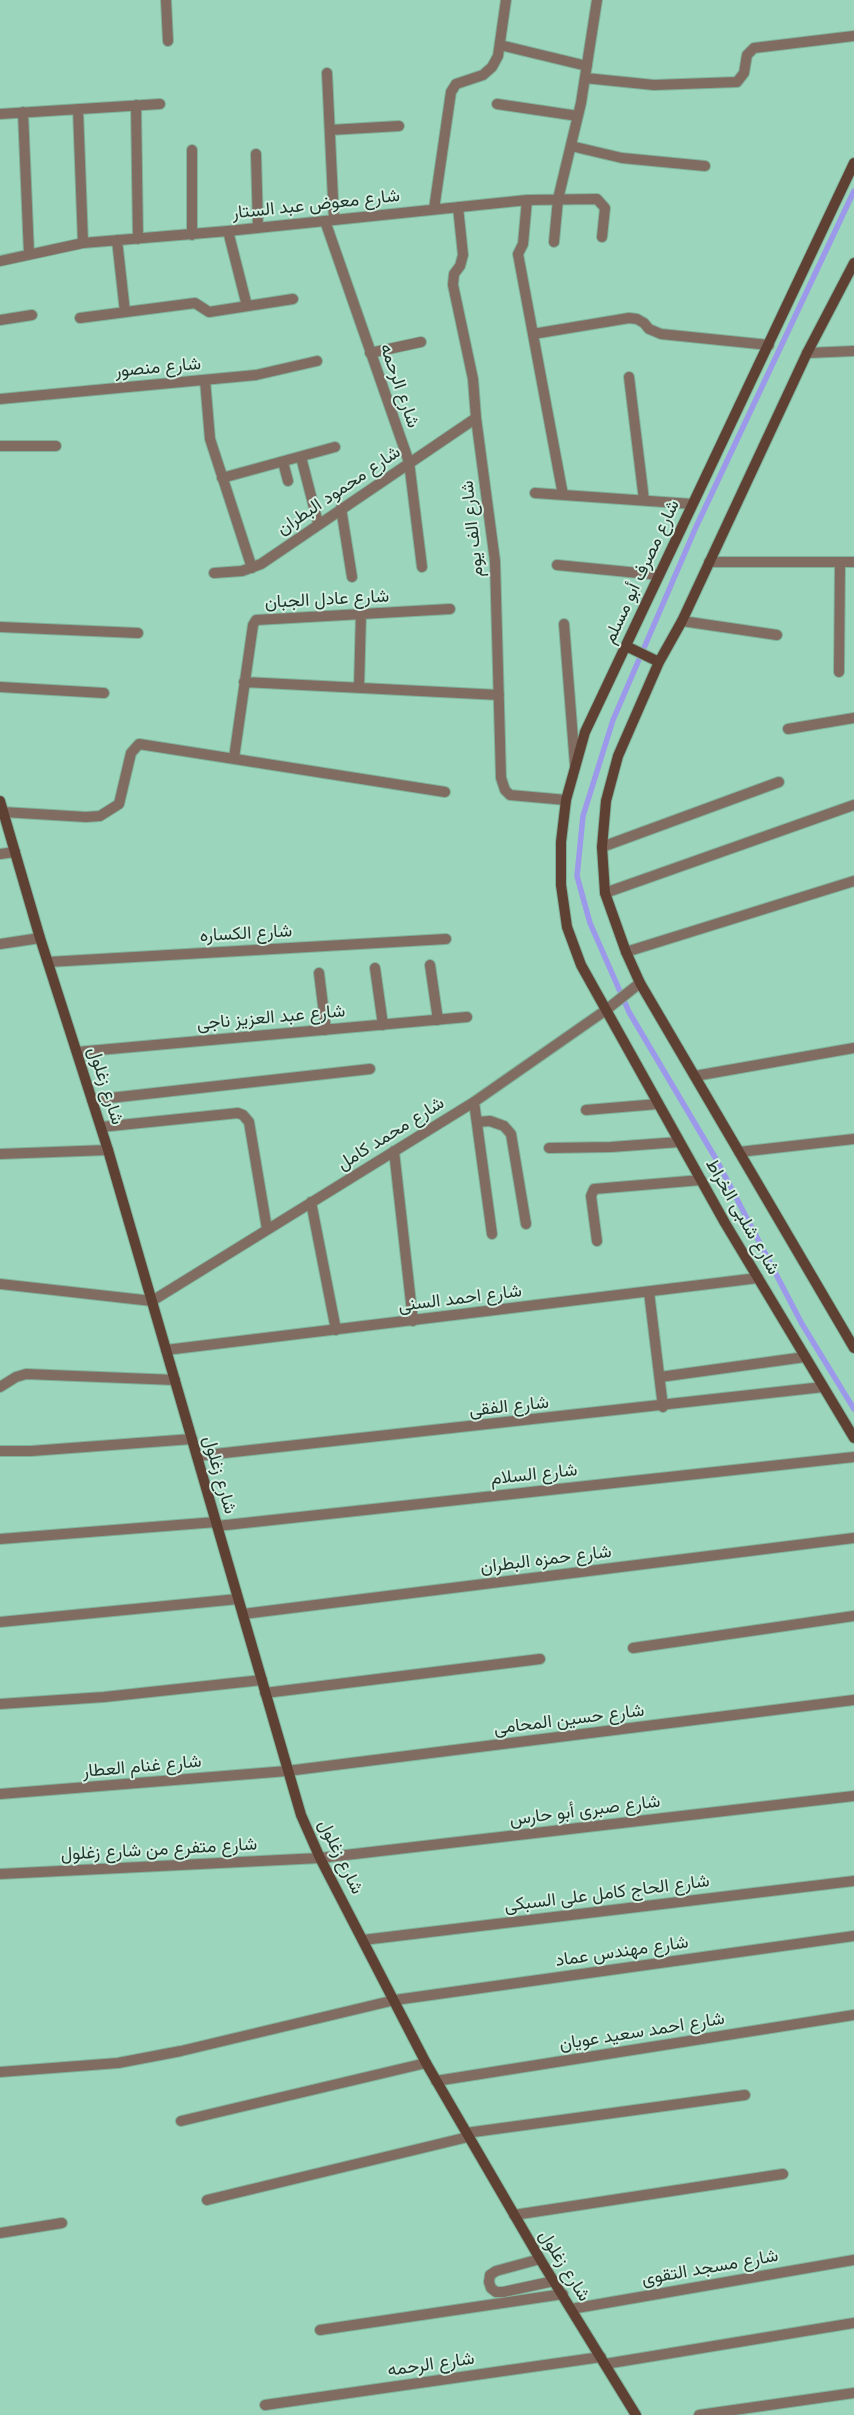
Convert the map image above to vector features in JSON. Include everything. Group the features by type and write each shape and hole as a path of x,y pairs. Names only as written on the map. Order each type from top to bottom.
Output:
{"street":[{"path":"166,0 168,41"},
{"path":"434,209 451,92 456,84 483,75 492,67 498,56 506,0"},
{"path":"554,242 558,199 578,116 597,0"},
{"path":"585,78 654,85 737,82 744,73 747,55 754,48 854,36"},
{"path":"500,45 587,66"},
{"name":"شارع الرحمه","path":"327,73 330,130 330,220 370,353 409,462 422,567"},
{"path":"0,114 160,104"},
{"path":"496,104 578,116"},
{"path":"136,105 138,239"},
{"path":"78,108 82,243"},
{"path":"23,112 29,254"},
{"path":"330,130 399,126"},
{"path":"571,146 622,158 705,166"},
{"path":"192,150 192,234"},
{"path":"256,154 258,228"},
{"name":"شارع مصرف أبو مسلم","path":"606,1010 581,965 567,927 561,885 561,842 566,800 575,766 585,732 629,647 659,575 692,504 854,163"},
{"name":"شارع معوض عبد الستار","path":"0,261 82,243 228,231 527,200 597,199 605,208 602,236"},
{"path":"527,200 523,244 518,254 563,495"},
{"name":"شارع الف يوم","path":"458,207 462,256 460,266 454,274 453,285 473,380 476,418 495,561 501,778 506,790 510,794 566,800"},
{"path":"228,231 247,306"},
{"path":"117,240 124,312"},
{"path":"636,986 605,893 602,846 606,800 618,756 659,662 682,621 807,353 854,263"},
{"path":"80,318 195,303 209,312 293,299"},
{"path":"0,320 32,315"},
{"path":"533,334 629,318 637,319 644,323 648,330 661,334 768,346"},
{"path":"370,353 421,342"},
{"path":"807,353 854,351"},
{"name":"شارع منصور","path":"0,399 256,375 317,361"},
{"path":"629,377 644,500"},
{"path":"205,380 210,439 252,568"},
{"name":"شارع محمود البطران","path":"214,573 252,568 261,564 476,418"},
{"path":"0,446 56,446"},
{"path":"222,478 335,447"},
{"path":"301,457 318,524"},
{"path":"283,462 288,481"},
{"path":"535,493 692,504"},
{"path":"341,508 352,576"},
{"path":"710,562 854,562"},
{"path":"839,672 840,562"},
{"path":"557,565 659,575"},
{"name":"شارع عادل الجبان","path":"234,758 253,625 256,620 450,609"},
{"path":"359,688 361,614"},
{"path":"682,621 777,635"},
{"path":"564,624 575,766"},
{"path":"0,627 138,633"},
{"path":"629,647 659,662"},
{"path":"244,682 499,695"},
{"path":"0,687 104,693"},
{"path":"788,728 854,718"},
{"path":"1,805 86,817 100,816 119,804 130,753 138,744 445,792"},
{"path":"602,846 779,782"},
{"name":"شارع زغلول","path":"1,805 40,938 108,1150 301,1815 320,1858 436,2081 540,2259 636,2415"},
{"path":"605,893 854,805"},
{"path":"0,854 15,852"},
{"path":"626,952 854,881"},
{"path":"0,944 40,938"},
{"name":"شارع الكساره","path":"48,962 446,939"},
{"path":"430,965 438,1020"},
{"path":"375,968 383,1025"},
{"path":"318,973 326,1030"},
{"name":"شارع محمد كامل","path":"152,1301 474,1102 615,1004 636,986"},
{"name":"شارع شلبى الخراط","path":"636,986 695,1076 854,1348"},
{"name":"شارع شلبى الخراط","path":"606,1010 701,1180 854,1438"},
{"name":"شارع عبد العزيز ناجى","path":"77,1052 467,1017"},
{"path":"695,1076 854,1048"},
{"path":"92,1100 370,1069"},
{"path":"474,1102 492,1234"},
{"path":"586,1110 658,1104"},
{"path":"101,1127 238,1113 247,1118 250,1122 267,1229"},
{"path":"477,1122 490,1122 504,1126 511,1134 526,1224"},
{"path":"739,1152 854,1139"},
{"path":"549,1148 610,1147 679,1142"},
{"path":"0,1154 108,1150"},
{"path":"394,1151 413,1321"},
{"path":"597,1241 591,1196 594,1189 701,1180"},
{"path":"311,1202 336,1330"},
{"name":"شارع احمد السنى","path":"166,1350 758,1278"},
{"path":"0,1284 152,1301"},
{"path":"650,1292 663,1407"},
{"path":"660,1377 805,1357"},
{"path":"0,1387 16,1377 26,1374 175,1380"},
{"name":"شارع الفقى","path":"197,1456 663,1407 823,1387"},
{"path":"0,1450 31,1451 192,1439"},
{"name":"شارع السلام","path":"0,1539 217,1524 854,1457"},
{"name":"شارع حمزه البطران","path":"242,1614 854,1538"},
{"path":"0,1622 238,1599"},
{"path":"633,1648 854,1616"},
{"path":"265,1693 540,1659"},
{"path":"0,1704 104,1696 262,1680"},
{"name":"شارع حسين المحامى","path":"287,1772 854,1700"},
{"name":"شارع غنام العطار","path":"0,1794 287,1772"},
{"name":"شارع صبرى أبو حارس","path":"320,1858 854,1796"},
{"name":"شارع متفرع من شارع زغلول","path":"0,1874 320,1858"},
{"name":"شارع الحاج كامل على السبكى","path":"363,1940 854,1881"},
{"name":"شارع مهندس عماد","path":"0,2072 118,2063 180,2051 395,2000 854,1936"},
{"name":"شارع احمد سعيد عويان","path":"436,2081 854,2015"},
{"path":"181,2121 426,2063"},
{"path":"207,2200 467,2135 744,2095"},
{"path":"514,2215 783,2174"},
{"path":"0,2233 62,2223"},
{"path":"540,2259 496,2271 490,2275 489,2282 491,2288 496,2292 503,2292 554,2281"},
{"name":"شارع مسجد التقوى","path":"571,2309 854,2260"},
{"path":"320,2330 563,2294"},
{"name":"شارع الرحمه","path":"265,2405 603,2361 854,2323"},
{"path":"699,2415 854,2393"}],"waterway":[{"path":"854,191 696,527 613,720 583,816 577,876 590,923 629,1012 716,1159 802,1324 854,1409"}]}
